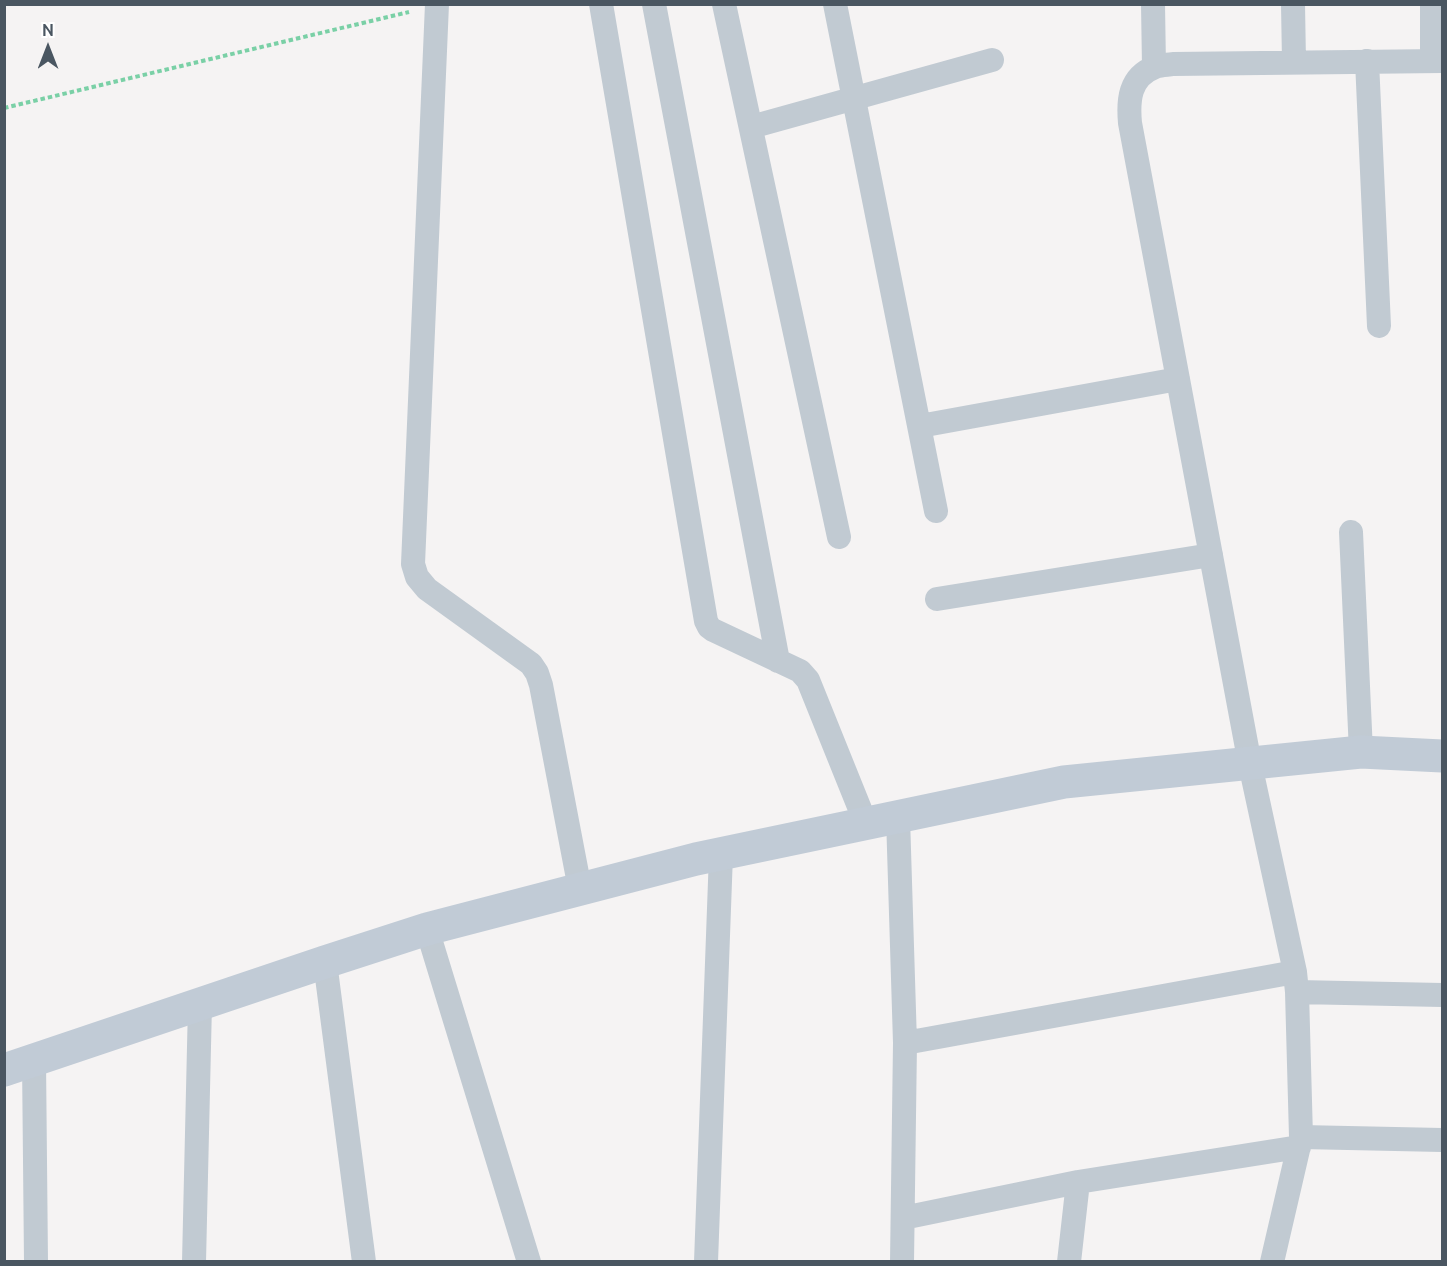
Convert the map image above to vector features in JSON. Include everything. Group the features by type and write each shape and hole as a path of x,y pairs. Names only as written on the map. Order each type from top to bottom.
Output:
{"main road":[{"path":"19,1065 428,929 696,859 1064,782 1361,752 1443,756"}],"street":[{"path":"601,4 705,615 709,627 713,630 800,671 808,680 866,824"},
{"path":"654,4 778,661"},
{"path":"724,4 839,537"},
{"path":"835,4 936,511"},
{"path":"1153,4 1154,68"},
{"path":"1293,4 1294,62"},
{"path":"1272,1262 1300,1142 1296,982 1250,764 1128,107 1131,90 1140,77 1154,68 1173,64 1437,61 1432,4"},
{"path":"437,5 413,564 417,577 427,589 531,664 537,672 542,685 580,889"},
{"path":"751,127 992,60"},
{"path":"1367,61 1379,326"},
{"path":"920,426 1178,379"},
{"path":"1351,532 1361,752"},
{"path":"937,599 1211,555"},
{"path":"898,817 905,1043 902,1262"},
{"path":"706,1262 721,854"},
{"path":"428,929 529,1262"},
{"path":"325,962 364,1262"},
{"path":"905,1043 1296,982 1443,995"},
{"path":"194,1262 200,1004"},
{"path":"19,1065 36,1262"},
{"path":"903,1218 1078,1182 1300,1142 1443,1140"},
{"path":"1069,1262 1078,1182"}],"path":[{"path":"4,108 437,5"}]}
